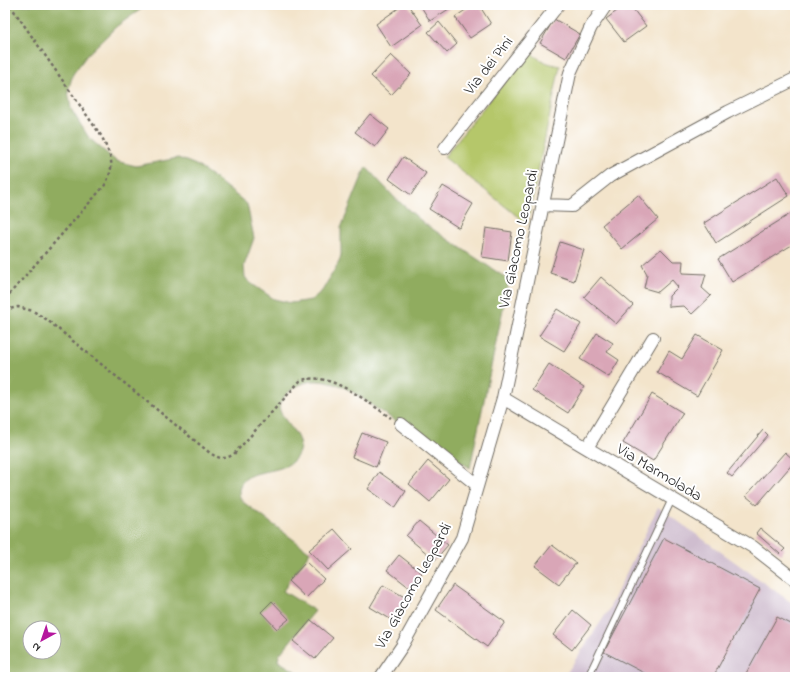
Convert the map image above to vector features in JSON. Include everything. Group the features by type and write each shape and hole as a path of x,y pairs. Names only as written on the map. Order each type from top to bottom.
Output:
{"street":[{"name":"Via dei Pini","path":"445,148 558,5"},
{"name":"Via Giacomo Leopardi","path":"381,677 402,646 462,538 503,398 570,73 591,27 606,5"},
{"path":"542,205 572,206 610,176 728,112 795,80"},
{"path":"587,448 653,338"},
{"name":"Via Marmolada","path":"503,398 754,547 795,580"},
{"path":"401,424 477,486"}],"lane":[{"path":"588,677 672,499"}],"path":[{"path":"5,299 105,185 111,173 111,160 102,137 10,5"},
{"path":"5,310 18,307 33,311 46,319 210,454 218,458 226,458 234,454 300,381 305,379 321,379 344,388 401,424"}],"shaded area":[{"path":"658,507 795,605 795,677 564,677 608,611"}],"green space":[{"path":"5,5 147,5 117,26 87,55 73,74 68,91 71,109 89,138 116,161 136,166 178,158 196,165 247,204 254,238 244,266 245,277 249,282 274,299 291,303 311,300 322,291 339,262 341,255 341,228 366,167 395,198 425,224 509,280 470,468 380,411 361,397 339,385 309,381 294,388 282,399 279,409 299,440 300,447 298,454 293,461 286,466 246,478 240,485 239,496 243,502 310,552 283,591 315,611 279,655 278,661 305,677 5,677"},
{"path":"529,51 543,61 560,66 527,224 444,157"}],"building":[{"path":"403,5 408,5 422,25 391,47 376,24"},
{"path":"420,5 455,5 430,21"},
{"path":"473,5 479,5 491,24 470,38 455,17"},
{"path":"625,5 630,5 646,26 624,42 606,19"},
{"path":"554,19 580,34 566,58 540,43"},
{"path":"439,22 457,44 447,53 428,32"},
{"path":"391,55 411,74 391,95 371,76"},
{"path":"370,114 389,129 375,147 355,132"},
{"path":"403,157 426,173 411,195 389,179"},
{"path":"777,177 789,196 716,243 704,223"},
{"path":"443,186 473,204 459,228 429,209"},
{"path":"638,195 658,219 622,249 602,225"},
{"path":"795,211 795,243 732,282 718,259"},
{"path":"486,228 512,232 508,261 482,257"},
{"path":"560,242 584,250 574,281 550,273"},
{"path":"661,249 673,261 683,261 682,273 706,274 702,288 711,296 692,314 684,306 669,307 669,296 678,287 672,280 658,292 644,288 647,274 642,265"},
{"path":"601,277 633,305 616,324 584,297"},
{"path":"557,309 581,324 564,351 539,336"},
{"path":"597,333 613,343 607,352 619,360 609,377 580,359"},
{"path":"697,335 723,350 697,396 657,372 669,351 682,359"},
{"path":"549,364 584,387 568,413 532,390"},
{"path":"652,394 683,413 653,461 623,443"},
{"path":"763,430 768,435 732,477 727,473"},
{"path":"362,433 386,442 376,467 352,457"},
{"path":"785,452 795,461 757,505 746,496"},
{"path":"428,461 449,479 430,502 409,484"},
{"path":"379,472 406,491 395,508 368,489"},
{"path":"419,521 448,545 435,560 406,536"},
{"path":"760,528 785,549 780,554 756,533"},
{"path":"334,529 352,549 328,570 309,550"},
{"path":"664,538 760,589 713,677 647,677 648,675 604,652"},
{"path":"552,545 576,563 559,584 535,566"},
{"path":"399,555 422,573 410,588 387,570"},
{"path":"306,562 324,579 306,598 288,581"},
{"path":"383,585 410,600 397,623 370,607"},
{"path":"453,585 505,622 487,647 436,610"},
{"path":"272,601 289,619 277,629 261,612"},
{"path":"573,610 591,625 572,650 553,635"},
{"path":"777,617 795,626 795,677 744,677"},
{"path":"311,620 333,638 315,659 293,641"}]}
